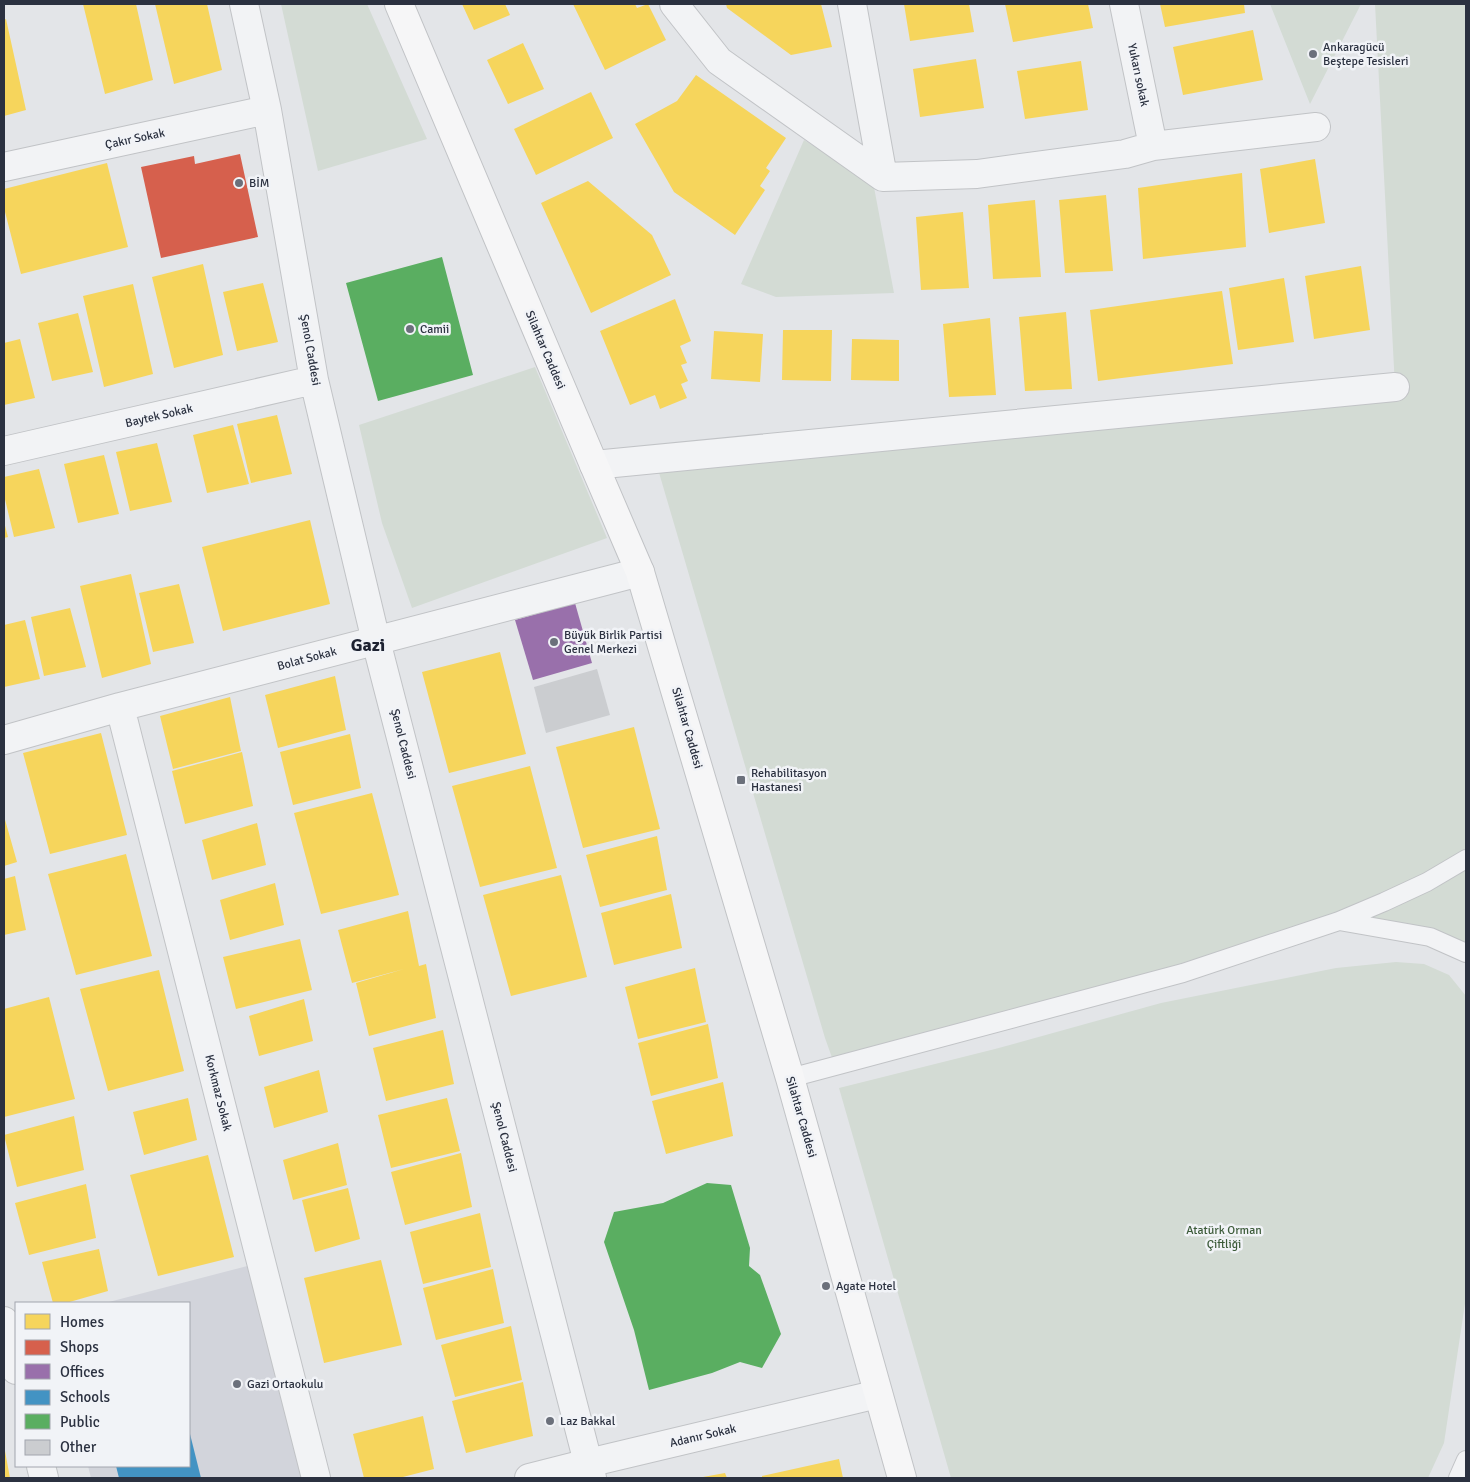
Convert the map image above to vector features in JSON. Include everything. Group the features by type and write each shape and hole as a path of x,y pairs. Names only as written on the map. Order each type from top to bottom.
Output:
{"main road":[{"name":"Silahtar Caddesi","path":"399,4 640,572 790,1078 902,1478"}],"street":[{"name":"Şenol Caddesi","path":"244,4 267,110 314,380 376,641 590,1471"},
{"path":"674,4 719,61 884,177 977,174 1125,154 1153,146 1316,128"},
{"path":"852,4 884,177"},
{"name":"Yukarı sokak","path":"1124,4 1153,146"},
{"name":"Çakır Sokak","path":"4,167 267,110"},
{"name":"Baytek Sokak","path":"4,451 314,380"},
{"path":"594,465 1395,387"},
{"name":"Bolat Sokak","path":"4,740 120,707 640,572"},
{"name":"Korkmaz Sokak","path":"120,707 316,1478"},
{"path":"4,1321 15,1366"},
{"name":"Adanır Sokak","path":"529,1478 590,1471 878,1394"}],"lane":[{"path":"790,1078 1183,973 1339,921 1427,882 1466,859"},
{"path":"1339,921 1430,937 1466,953"},
{"path":"1458,1478 1466,1460"}],"shaded area":[{"name":"Gazi Ortaokulu","path":"255,1264 310,1478 91,1478 88,1467 190,1467 190,1302 109,1302"}],"green space":[{"path":"281,4 367,4 427,139 318,171"},
{"name":"Ankaragücü Beştepe Tesisleri","path":"1270,4 1361,4 1310,104"},
{"path":"1375,4 1466,4 1466,953 1339,921 835,1066 825,1038 655,459 1395,387"},
{"path":"804,140 873,182 894,293 776,297 741,284"},
{"path":"535,367 607,538 412,608 382,523 359,425"},
{"name":"Atatürk Orman Çiftliği","path":"1396,962 1424,964 1449,975 1466,996 1466,1297 1444,1443 1428,1478 951,1478 839,1088 995,1049 1161,1003 1336,968"}],"building: Homes":[{"path":"83,4 136,4 153,80 105,94"},
{"path":"155,4 207,4 222,70 174,84"},
{"path":"462,4 505,4 510,15 474,30"},
{"path":"573,4 635,4 637,8 648,4 666,40 605,70"},
{"path":"726,4 821,4 832,47 791,55 727,8"},
{"path":"904,4 969,4 974,32 910,41"},
{"path":"1005,4 1088,4 1093,28 1013,42"},
{"path":"1160,4 1244,4 1245,13 1165,27"},
{"path":"6,19 26,110 4,116 4,20"},
{"path":"1253,30 1263,80 1183,95 1173,47"},
{"path":"523,43 544,89 508,104 487,60"},
{"path":"976,59 984,108 920,117 913,69"},
{"path":"1081,61 1088,110 1025,119 1017,71"},
{"path":"696,75 786,138 766,168 770,171 760,186 765,190 735,235 674,192 635,124 677,101"},
{"path":"591,92 613,138 536,175 514,129"},
{"path":"1315,159 1325,223 1269,233 1260,169"},
{"path":"107,163 128,247 21,274 4,208 4,189"},
{"path":"1242,173 1246,247 1143,259 1138,188"},
{"path":"588,181 652,235 671,275 591,313 541,203"},
{"path":"1106,195 1113,271 1065,273 1059,200"},
{"path":"1035,200 1041,277 993,279 988,205"},
{"path":"963,212 969,288 921,290 916,217"},
{"path":"203,264 223,355 174,368 152,277"},
{"path":"1361,266 1370,330 1314,339 1305,276"},
{"path":"1284,278 1294,342 1238,350 1229,288"},
{"path":"263,283 278,342 237,351 223,292"},
{"path":"133,284 153,374 104,387 83,296"},
{"path":"1222,291 1233,364 1098,381 1090,310"},
{"path":"675,299 691,341 680,346 687,363 681,365 688,381 681,384 687,398 660,409 655,395 630,405 600,331"},
{"path":"1066,312 1072,389 1025,391 1019,317"},
{"path":"78,313 93,372 52,381 38,323"},
{"path":"990,318 996,395 949,397 943,324"},
{"path":"783,330 832,330 831,381 782,380"},
{"path":"714,331 763,334 760,382 711,379"},
{"path":"20,339 35,398 4,405 4,343"},
{"path":"852,339 899,340 899,381 851,380"},
{"path":"277,415 292,474 251,483 237,424"},
{"path":"233,425 249,484 207,493 193,435"},
{"path":"157,443 172,502 130,511 116,452"},
{"path":"104,455 119,514 78,523 64,464"},
{"path":"39,469 55,528 14,537 4,495 4,477"},
{"path":"310,520 330,604 223,631 202,547"},
{"path":"4,522 8,537 4,538"},
{"path":"131,574 151,664 102,678 80,586"},
{"path":"179,584 194,643 153,652 139,593"},
{"path":"70,608 86,667 44,676 31,617"},
{"path":"25,620 40,679 4,687 4,625"},
{"path":"500,652 526,754 449,773 422,672"},
{"path":"335,676 346,730 278,748 265,695"},
{"path":"230,697 241,751 173,769 160,716"},
{"path":"634,727 660,829 583,848 556,747"},
{"path":"101,733 127,835 50,854 23,753"},
{"path":"350,734 361,788 293,805 280,752"},
{"path":"242,752 253,806 185,824 172,771"},
{"path":"530,766 557,868 480,887 452,786"},
{"path":"372,793 399,895 321,914 294,813"},
{"path":"4,816 17,862 4,866"},
{"path":"257,823 266,865 212,880 202,840"},
{"path":"657,836 667,890 600,907 586,855"},
{"path":"126,854 152,956 76,975 48,874"},
{"path":"561,875 587,977 511,996 483,895"},
{"path":"15,876 26,930 4,935 4,879"},
{"path":"275,883 284,925 230,940 220,900"},
{"path":"671,894 682,948 614,965 601,913"},
{"path":"408,911 419,966 426,964 436,1018 369,1036 356,983 404,969 352,983 338,930"},
{"path":"300,939 312,990 236,1009 223,957"},
{"path":"695,968 706,1022 638,1039 625,987"},
{"path":"159,970 184,1071 108,1091 80,989"},
{"path":"49,997 75,1099 4,1117 4,1009"},
{"path":"304,999 313,1041 259,1056 249,1016"},
{"path":"708,1024 718,1078 651,1096 638,1043"},
{"path":"443,1030 454,1084 386,1101 373,1048"},
{"path":"319,1070 328,1112 274,1128 264,1087"},
{"path":"723,1082 733,1136 666,1154 652,1101"},
{"path":"188,1098 197,1140 144,1155 133,1112"},
{"path":"447,1098 460,1151 391,1168 378,1115"},
{"path":"74,1116 84,1170 17,1187 4,1135"},
{"path":"338,1143 347,1185 293,1200 283,1160"},
{"path":"461,1153 472,1207 405,1225 391,1172"},
{"path":"208,1155 234,1257 158,1276 130,1175"},
{"path":"86,1184 96,1238 29,1255 15,1203"},
{"path":"348,1188 360,1239 315,1252 302,1200"},
{"path":"480,1213 491,1267 423,1284 410,1232"},
{"path":"99,1249 108,1291 70,1302 53,1302 42,1262"},
{"path":"381,1260 402,1345 324,1363 304,1278"},
{"path":"493,1269 504,1323 436,1340 423,1288"},
{"path":"511,1326 522,1380 455,1397 441,1345"},
{"path":"523,1382 533,1436 466,1453 452,1401"},
{"path":"423,1416 434,1469 399,1478 364,1478 353,1434"},
{"path":"5,1451 10,1478 4,1478"},
{"path":"839,1459 843,1478 762,1478 762,1476"},
{"path":"725,1473 727,1478 703,1477"}],"building: Shops":[{"path":"240,154 258,237 161,258 141,167 194,156 195,164"}],"building: Offices":[{"name":"Büyük Birlik Partisi Genel Merkezi","path":"575,603 592,663 533,680 515,620"}],"building: Schools":[{"path":"190,1434 201,1478 119,1478 116,1467 190,1467"}],"building: Public":[{"name":"Camii","path":"442,257 473,375 378,401 346,283"},
{"path":"707,1183 731,1185 750,1248 749,1266 760,1275 781,1334 762,1368 740,1362 712,1373 649,1390 634,1330 604,1242 614,1212 663,1203"}],"building: Other":[{"path":"597,669 610,715 546,733 534,687"}],"place":[{"name":"Ankaragücü Beştepe Tesisleri","path":"1313,54"},
{"name":"BİM","path":"239,183"},
{"name":"Camii","path":"410,329"},
{"name":"Büyük Birlik Partisi Genel Merkezi","path":"554,642"},
{"name":"Rehabilitasyon Hastanesi","path":"741,780"},
{"name":"Agate Hotel","path":"826,1286"},
{"name":"Gazi Ortaokulu","path":"237,1384"},
{"name":"Laz Bakkal","path":"550,1421"}],"district":[{"name":"Gazi","path":"368,645"}]}
